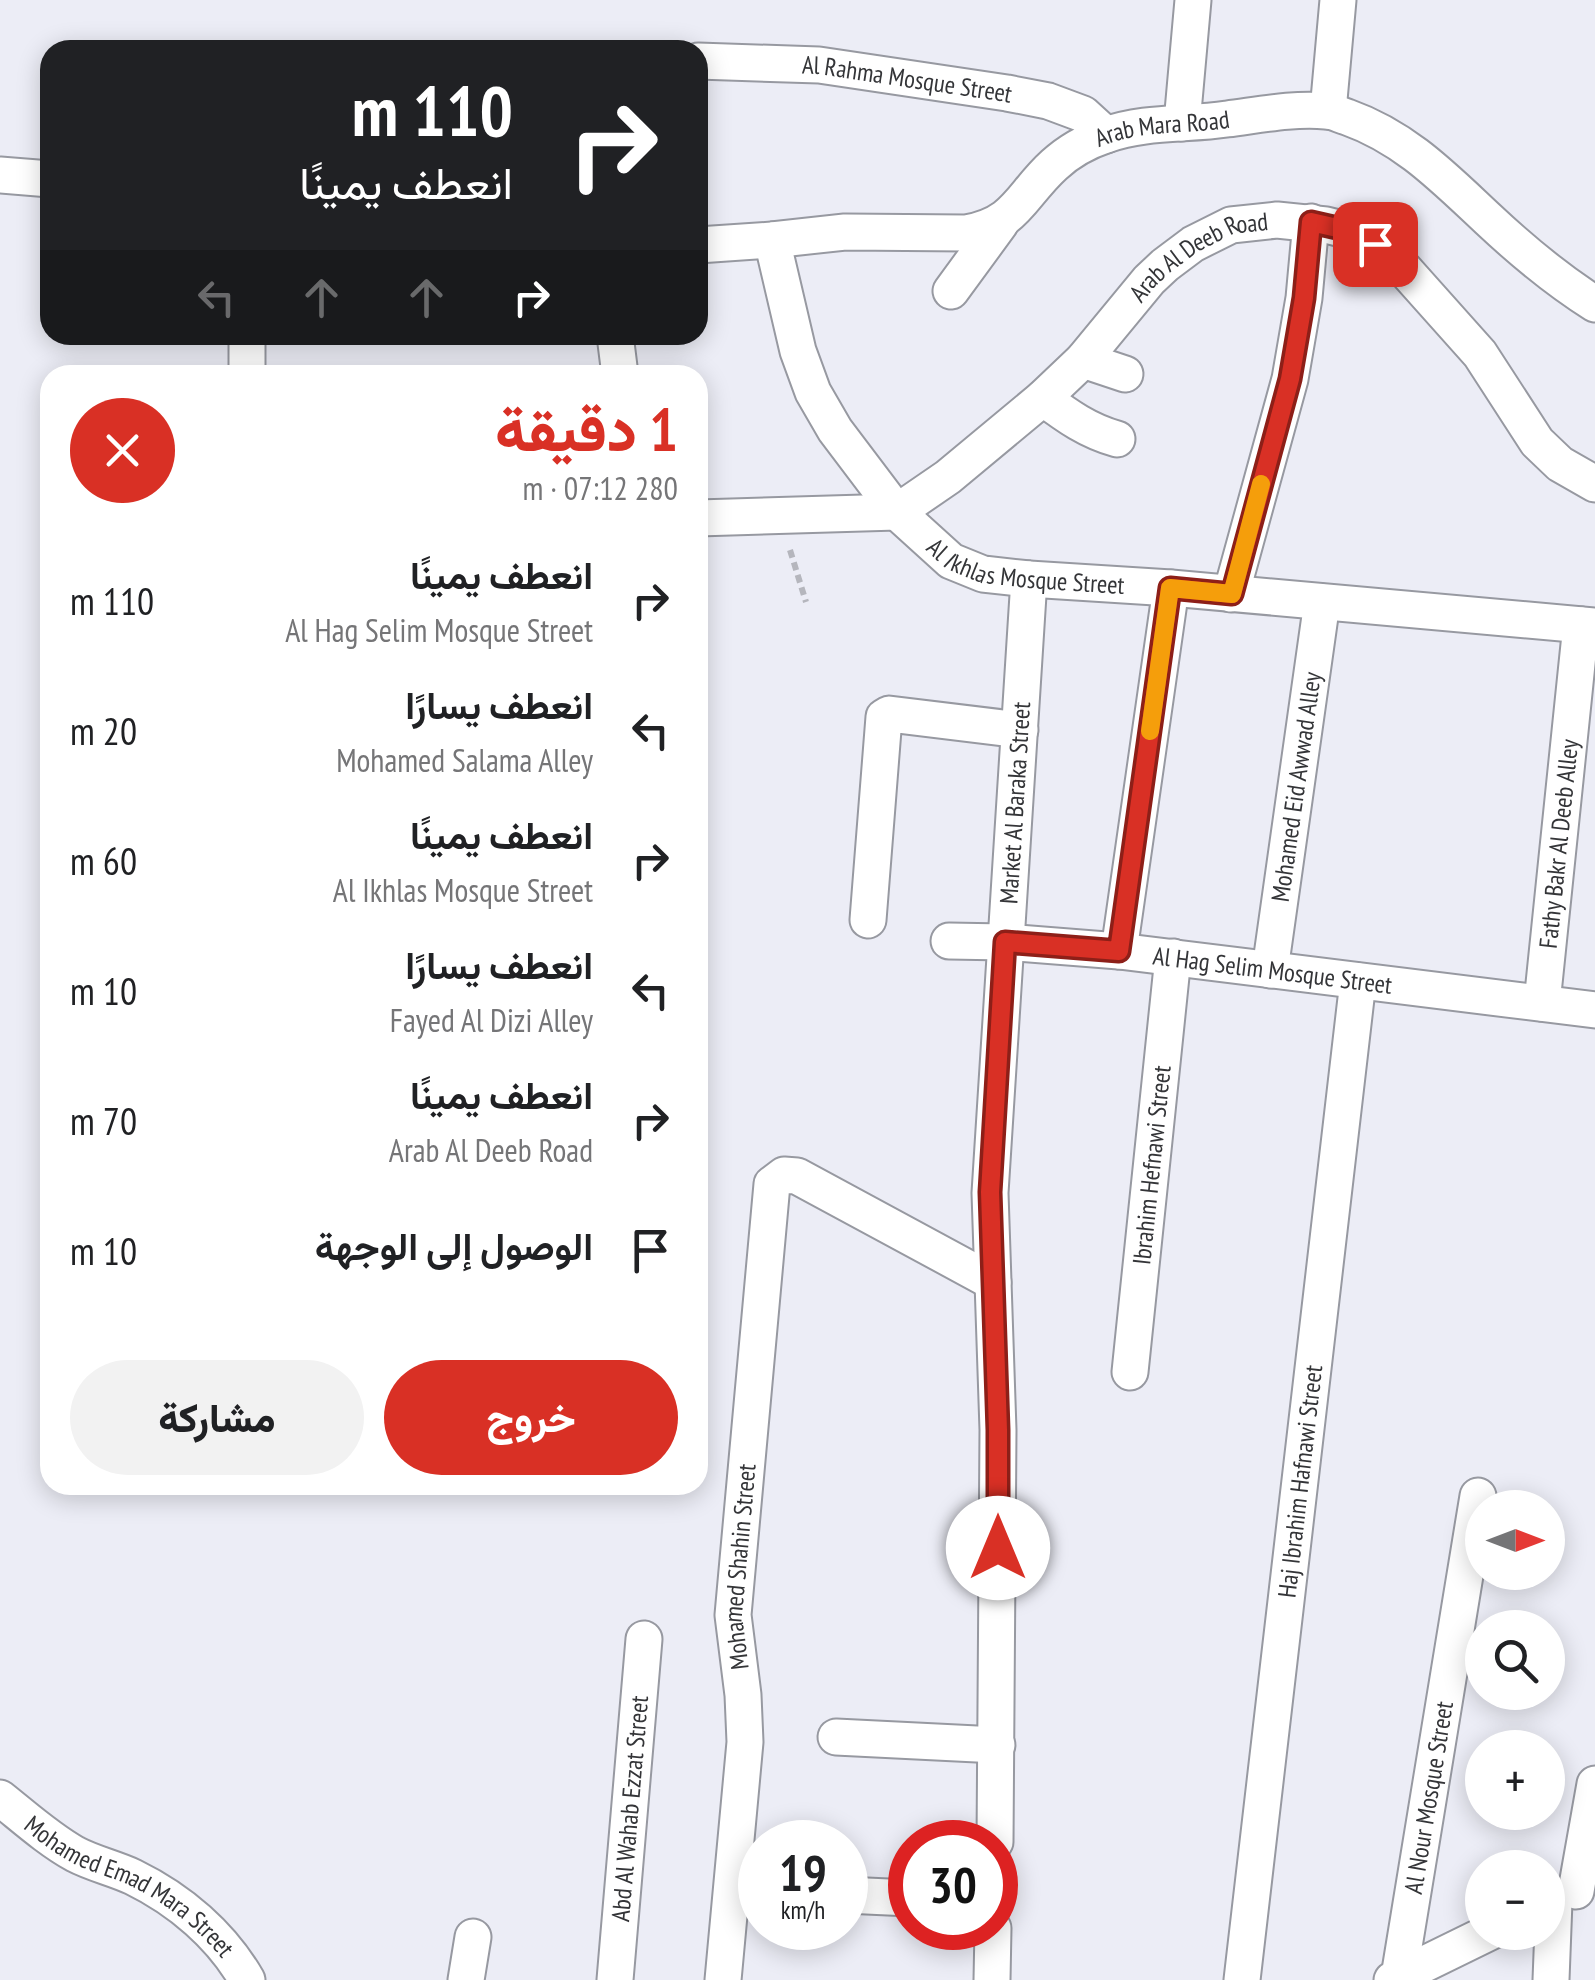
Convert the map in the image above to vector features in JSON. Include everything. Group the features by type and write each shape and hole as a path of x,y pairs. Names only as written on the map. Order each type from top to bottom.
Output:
{"street":[{"path":"1182,123 1193,0"},
{"path":"1328,110 1338,0"},
{"name":"Al Rahma Mosque Street","path":"708,61 819,65 1007,92 1082,114 1106,134"},
{"name":"Arab Mara Road","path":"951,291 1000,224 1054,166 1106,134 1140,127 1328,110 1362,122 1398,142 1443,175 1532,258 1595,304"},
{"path":"0,175 40,179"},
{"name":"Arab Al Deeb Road","path":"897,512 948,477 1043,398 1083,360 1148,280 1192,244 1232,225 1277,220 1346,230 1375,244 1405,270 1480,354 1537,442 1560,464 1595,484"},
{"path":"1232,594 1290,379 1304,298 1311,222"},
{"path":"708,243 845,232 966,233 1000,224"},
{"name":"Al Ikhlas Mosque Street","path":"772,240 798,351 813,392 835,430 897,512 951,562 983,574 1029,579 1588,625"},
{"path":"1083,360 1125,374"},
{"path":"1043,398 1082,426 1117,439"},
{"path":"708,518 897,512"},
{"name":"Market Al Baraka Street","path":"995,1820 998,1430 990,1192 1029,579"},
{"path":"1119,951 1170,588"},
{"name":"Mohamed Eid Awwad Alley","path":"1270,970 1322,602"},
{"name":"Fathy Bakr Al Deeb Alley","path":"1542,1002 1588,625"},
{"path":"868,920 884,717 889,714 1020,730"},
{"name":"Al Hag Selim Mosque Street","path":"950,941 1119,951 1595,1010"},
{"name":"Ibrahim Hefnawi Street","path":"1130,1372 1173,957"},
{"name":"Haj Ibrahim Hafnawi Street","path":"1242,1980 1358,981"},
{"name":"Mohamed Shahin Street","path":"724,1980 744,1742 743,1695 733,1614 772,1184 784,1174 797,1176 993,1282"},
{"name":"Al Nour Mosque Street","path":"1400,1978 1465,1576"},
{"name":"Abd Al Wahab Ezzat Street","path":"615,1980 644,1638"},
{"path":"836,1737 996,1744"},
{"path":"1551,1980 1595,1784"},
{"name":"Mohamed Emad Mara Street","path":"0,1798 78,1855 132,1876 181,1906 223,1945 248,1980"},
{"path":"466,1980 472,1937"},
{"path":"1400,1978 1465,1945"},
{"path":"992,1980 993,1950"}],"path":[{"path":"780,516 806,602"}],"slow traffic":[{"path":"1150,731 1170,588 1232,594 1261,484"}],"route":[{"path":"998,1548 990,1192 1005,942 1119,951 1170,588 1232,594 1290,379 1304,298 1311,222 1346,230 1375,244"}]}
